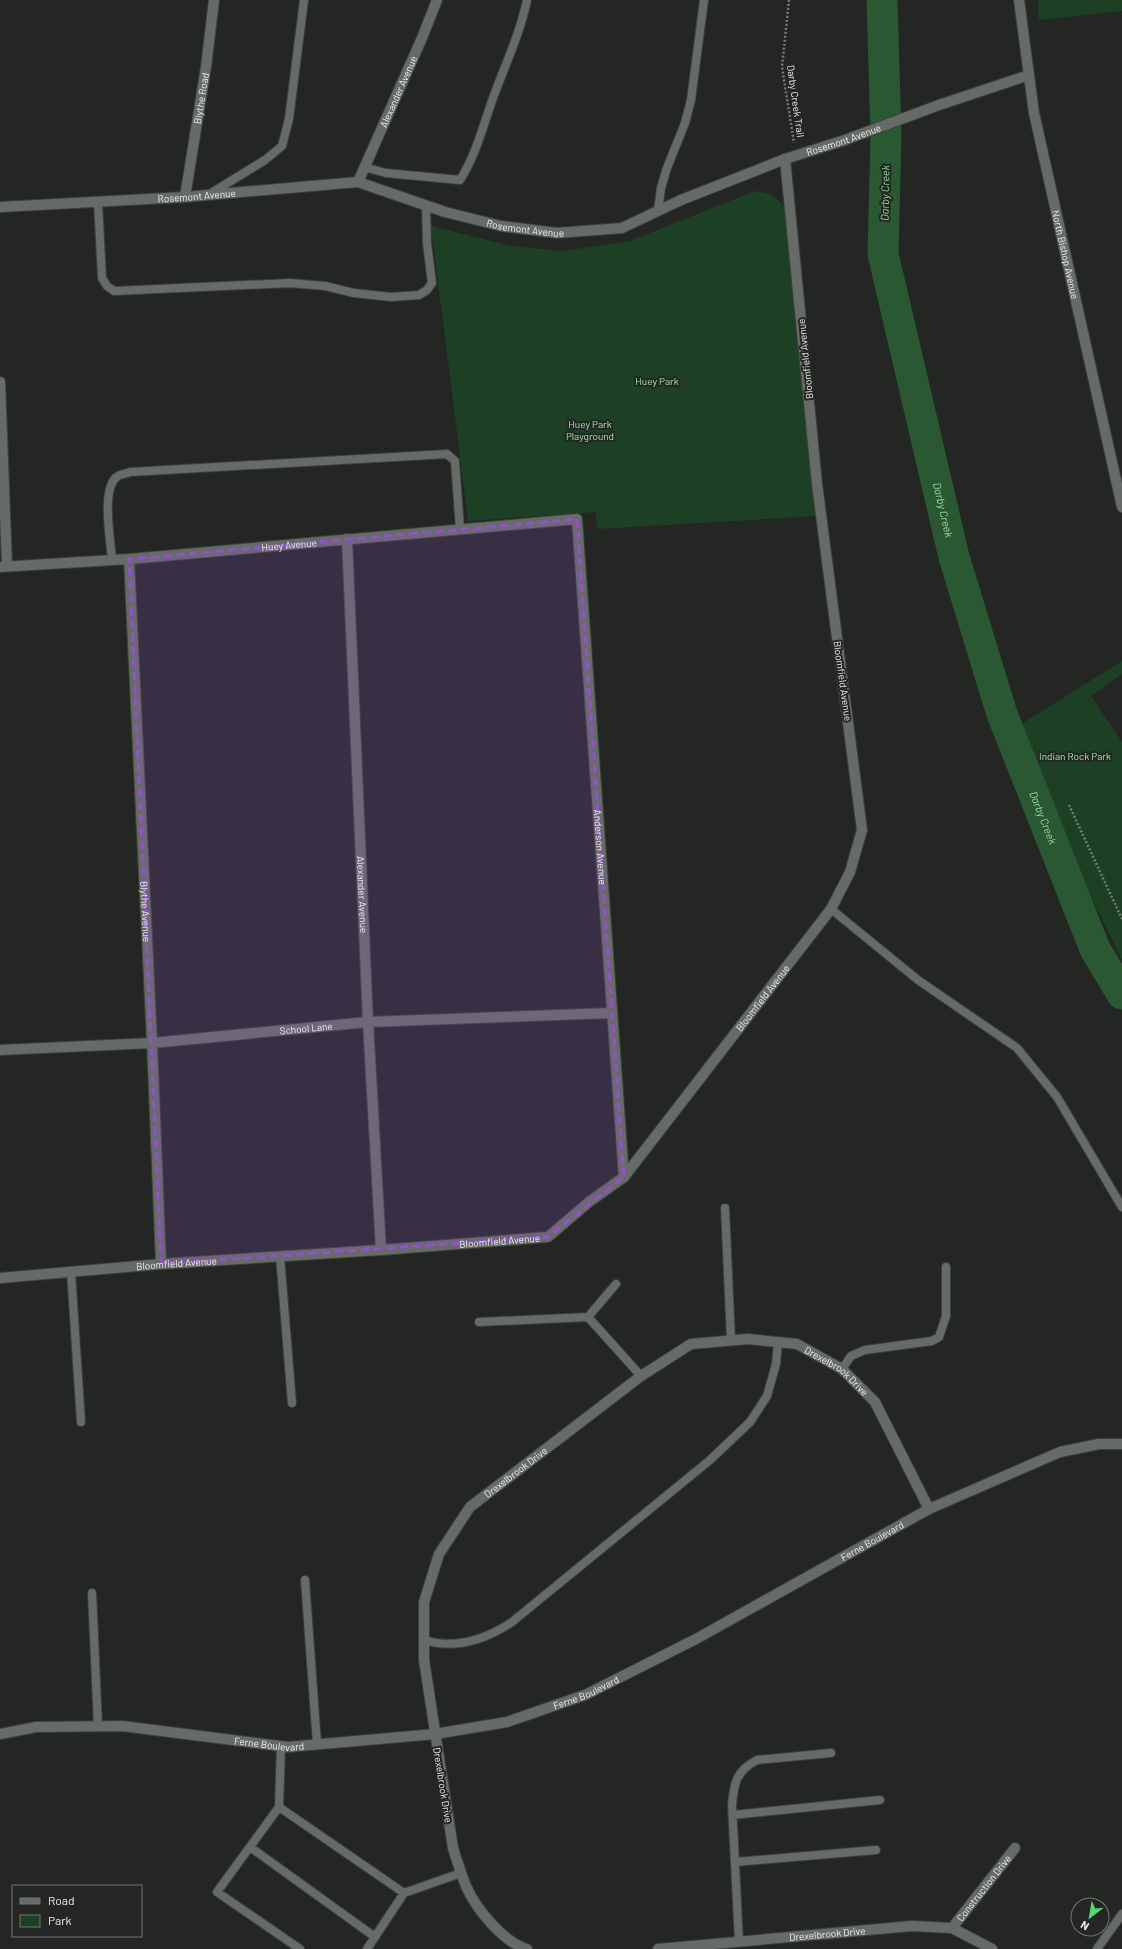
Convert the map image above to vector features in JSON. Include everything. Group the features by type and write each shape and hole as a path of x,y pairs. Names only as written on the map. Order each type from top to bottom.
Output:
{"street":[{"name":"Blythe Road","path":"185,197 206,66 214,0"},
{"name":"Alexander Avenue","path":"358,182 422,38 437,0"},
{"name":"North Bishop Avenue","path":"1019,0 1034,113 1122,507"},
{"name":"Rosemont Avenue","path":"0,207 185,197 358,182 426,206 501,226 557,233 622,228 681,200 785,159 845,140 939,105 1029,75"},
{"name":"Bloomfield Avenue","path":"0,1278 161,1264 381,1250 548,1236 589,1202 624,1177 831,909 850,872 862,830 817,484 785,159"},
{"path":"0,382 4,566"},
{"name":"Huey Avenue","path":"4,566 128,559 346,538 577,519"},
{"name":"Anderson Avenue","path":"577,519 624,1177"},
{"name":"Alexander Avenue","path":"346,538 368,1022 381,1250"},
{"name":"Blythe Avenue","path":"128,559 152,1043 161,1264"},
{"name":"School Lane","path":"0,1050 152,1043 368,1022 612,1013"},
{"name":"Drexelbrook Drive","path":"527,1949 516,1946 489,1921 467,1888 461,1873 453,1848 424,1660 424,1602 439,1554 470,1507 641,1376 691,1344 748,1339 797,1344 842,1369 875,1402 929,1509"},
{"name":"Ferne Boulevard","path":"0,1734 36,1727 122,1726 281,1746 435,1734 507,1722 585,1695 696,1638 929,1509 1060,1452 1099,1444 1122,1444"},
{"name":"Construction Drive","path":"952,1928 1015,1848"},
{"name":"Drexelbrook Drive","path":"658,1949 912,1926 952,1928 992,1949"}],"lane":[{"path":"207,195 265,160 282,146 289,119 304,0"},
{"path":"364,167 386,173 460,180 471,162 522,21 527,0"},
{"path":"658,211 661,188 667,168 685,123 691,100 704,0"},
{"path":"98,202 102,278 107,286 114,290 290,283 325,286 354,293 391,297 419,295 427,290 432,283 427,243 426,206"},
{"path":"112,560 107,498 111,485 117,477 130,472 447,454 455,461 460,529"},
{"path":"831,909 918,980 1018,1048 1057,1097 1122,1207"},
{"path":"725,1208 730,1340"},
{"path":"280,1256 292,1402"},
{"path":"842,1369 851,1356 866,1350 932,1341 939,1337 946,1316 946,1267"},
{"path":"71,1272 82,1422"},
{"path":"479,1322 588,1317 616,1284"},
{"path":"588,1317 641,1376"},
{"path":"424,1640 438,1644 462,1643 491,1636 512,1622 710,1460 750,1422 766,1396 776,1364 778,1342"},
{"path":"305,1580 317,1744"},
{"path":"92,1592 98,1726"},
{"path":"281,1746 279,1807 217,1892 300,1949"},
{"path":"739,1942 733,1815 734,1784 740,1773 749,1764 757,1760 831,1753"},
{"path":"733,1815 880,1800"},
{"path":"279,1807 404,1893"},
{"path":"250,1847 375,1937"},
{"path":"735,1862 876,1850"},
{"path":"367,1949 404,1893 461,1873"},
{"path":"1098,1949 1122,1914"}],"path":[{"name":"Darby Creek Trail","path":"789,0 782,67 796,156"},
{"path":"1069,805 1122,919"}],"highlighted area":[{"path":"577,519 624,1177 548,1237 161,1264 129,559"}],"green space":[{"path":"1038,0 1122,0 1122,11 1039,20"},
{"name":"Huey Park","path":"755,191 771,194 786,208 818,516 597,529 596,512 468,521 431,226 511,246 563,251 630,241"},
{"name":"Indian Rock Park","path":"1122,661 1122,674 1091,696 1122,742 1122,960 1010,731"}],"waterway":[{"name":"Darby Creek","path":"882,0 886,135 883,254 954,557 1002,714 1095,949 1122,994"}],"park label":[{"name":"Huey Park Playground","path":"590,430"}]}
